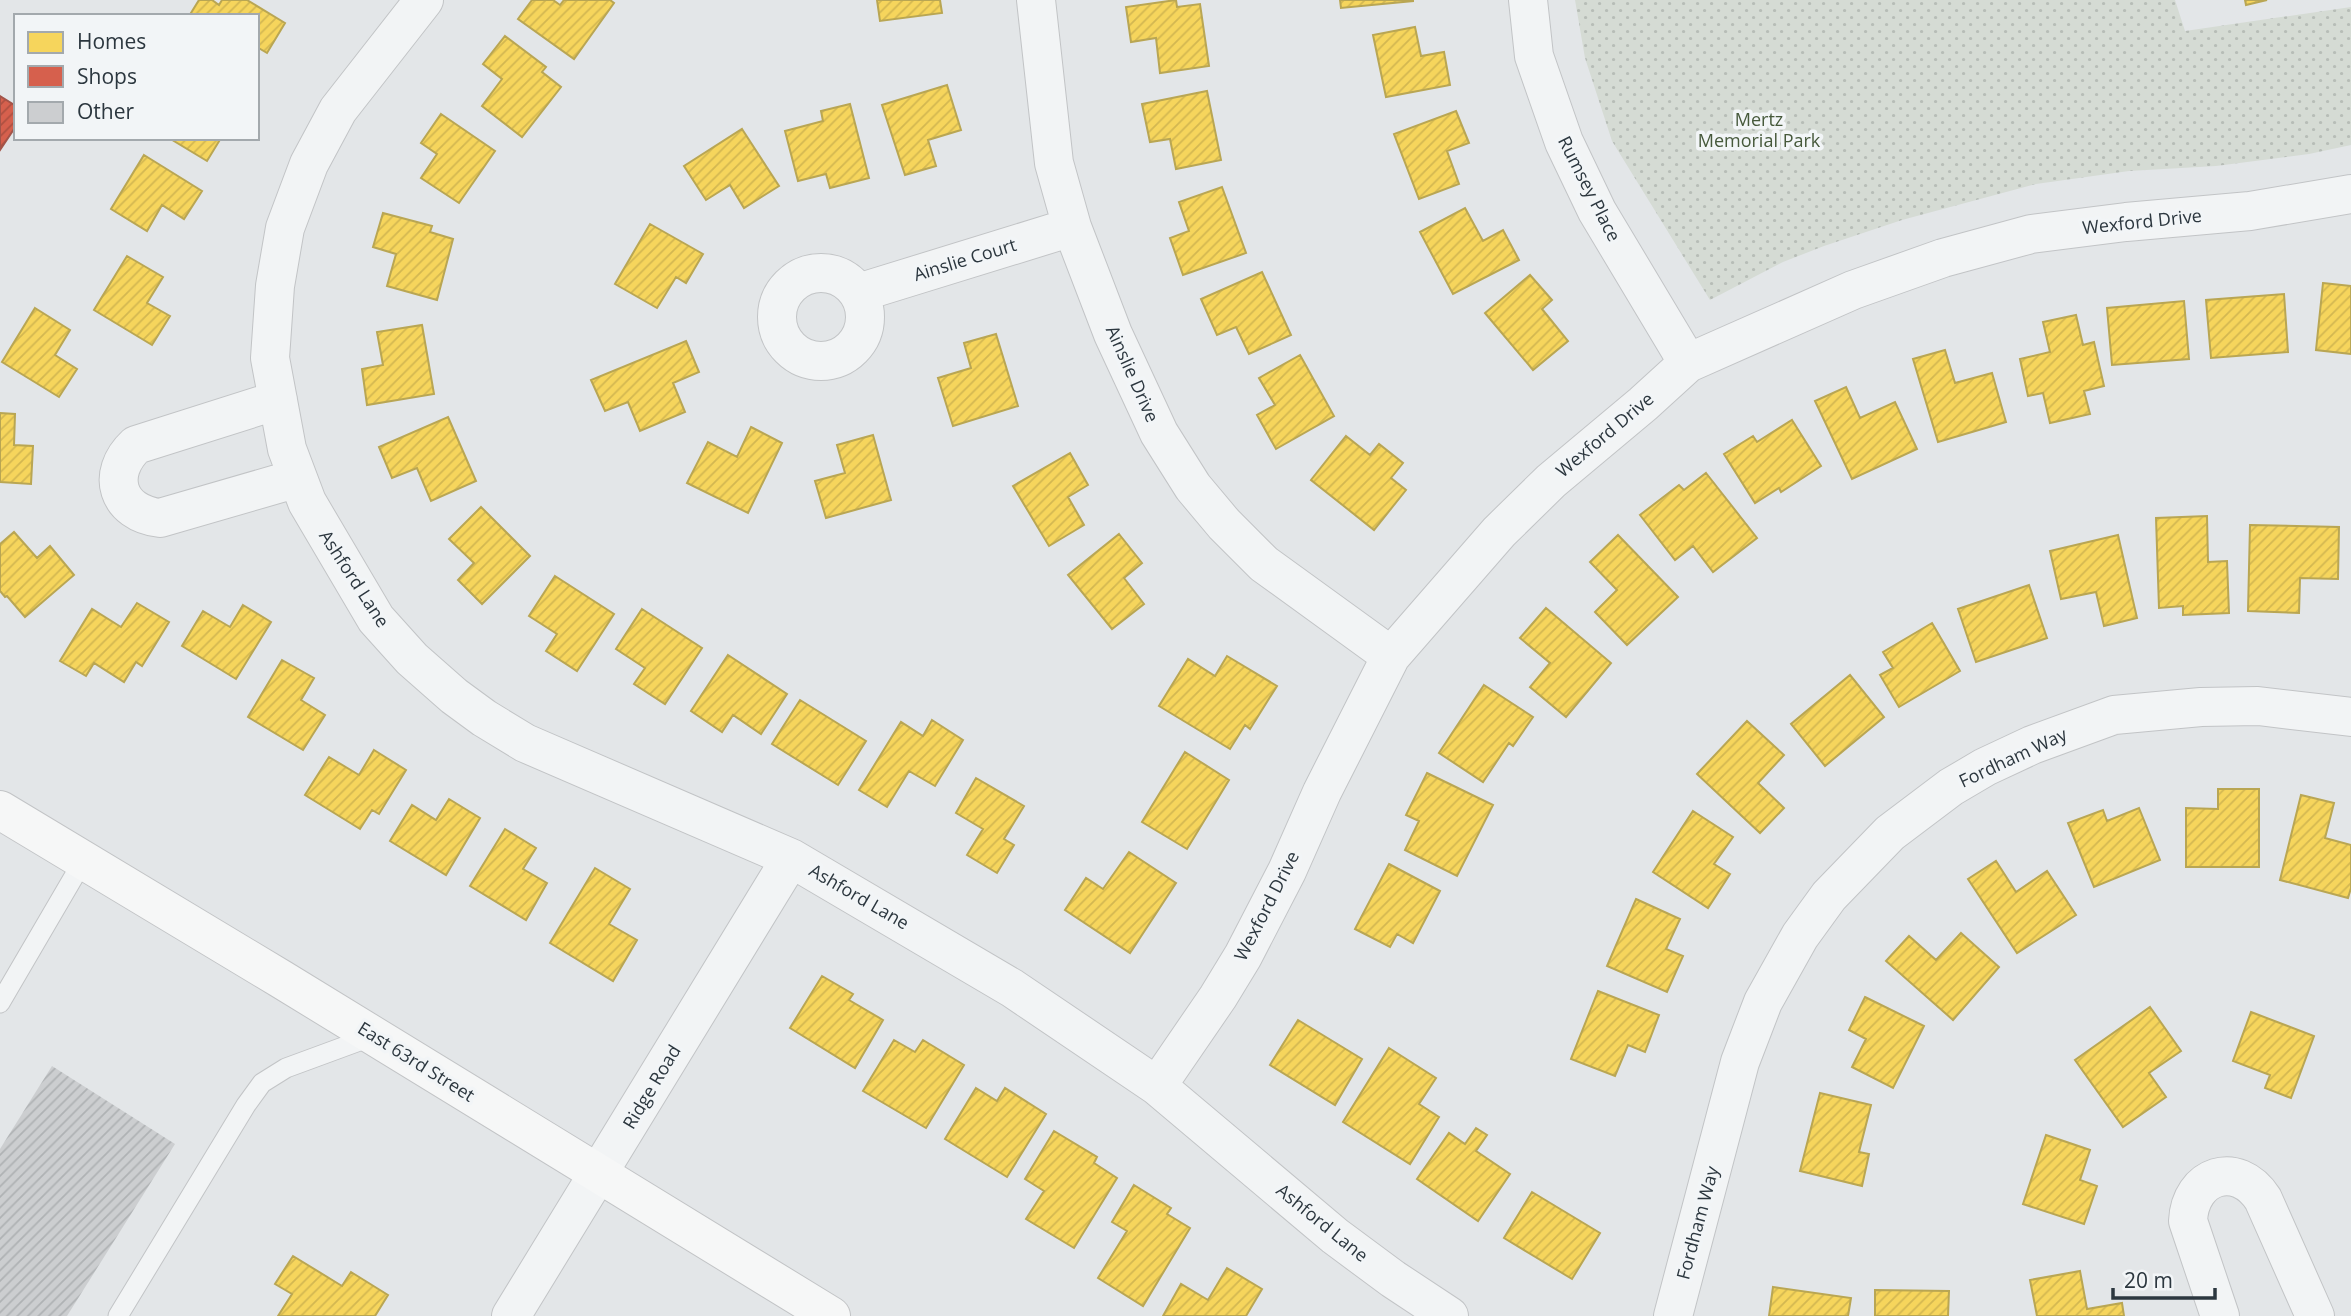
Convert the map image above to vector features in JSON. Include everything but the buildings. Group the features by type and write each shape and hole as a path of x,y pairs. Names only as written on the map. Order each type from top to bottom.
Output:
{"main road":[{"name":"East 63rd Street","path":"0,810 831,1316"}],"street":[{"name":"Ashford Lane","path":"424,0 338,110 309,164 285,228 275,286 270,358 287,449 307,502 376,619 412,659 484,718 536,748 791,858 1012,988 1157,1086 1335,1236 1393,1279 1450,1316"},
{"name":"Ainslie Drive","path":"1036,0 1054,163 1072,227 1113,334 1159,433 1193,487 1264,565 1391,656"},
{"name":"Rumsey Place","path":"1528,0 1534,55 1563,142 1597,211 1688,363"},
{"name":"Wexford Drive","path":"1157,1086 1243,956 1391,656 1499,532 1533,498 1688,363 1853,289 1943,258 2031,234 2250,211 2351,194"},
{"name":"Ainslie Court","path":"858,293 1072,227"},
{"path":"278,400 135,445 120,465 120,491 135,511 147,517 160,518 298,478"},
{"name":"Fordham Way","path":"1673,1316 1740,1062 1763,1002 1800,936 1829,895 1890,833 1951,787 1985,767 2032,745 2114,715 2201,707 2258,706 2351,717"},
{"name":"Ridge Road","path":"511,1316 791,858"},
{"path":"2220,1316 2188,1221 2188,1209 2200,1187 2222,1176 2246,1181 2256,1188 2315,1316"}],"lane":[{"path":"0,1003 83,861"},
{"path":"118,1316 262,1083 286,1068 373,1036"}],"green space":[{"name":"Mertz Memorial Park","path":"1575,0 2175,0 2185,31 2351,7 2351,145 2309,154 2216,166 2129,171 2036,184 1902,220 1824,246 1783,262 1710,300 1612,141 1585,58"}]}
